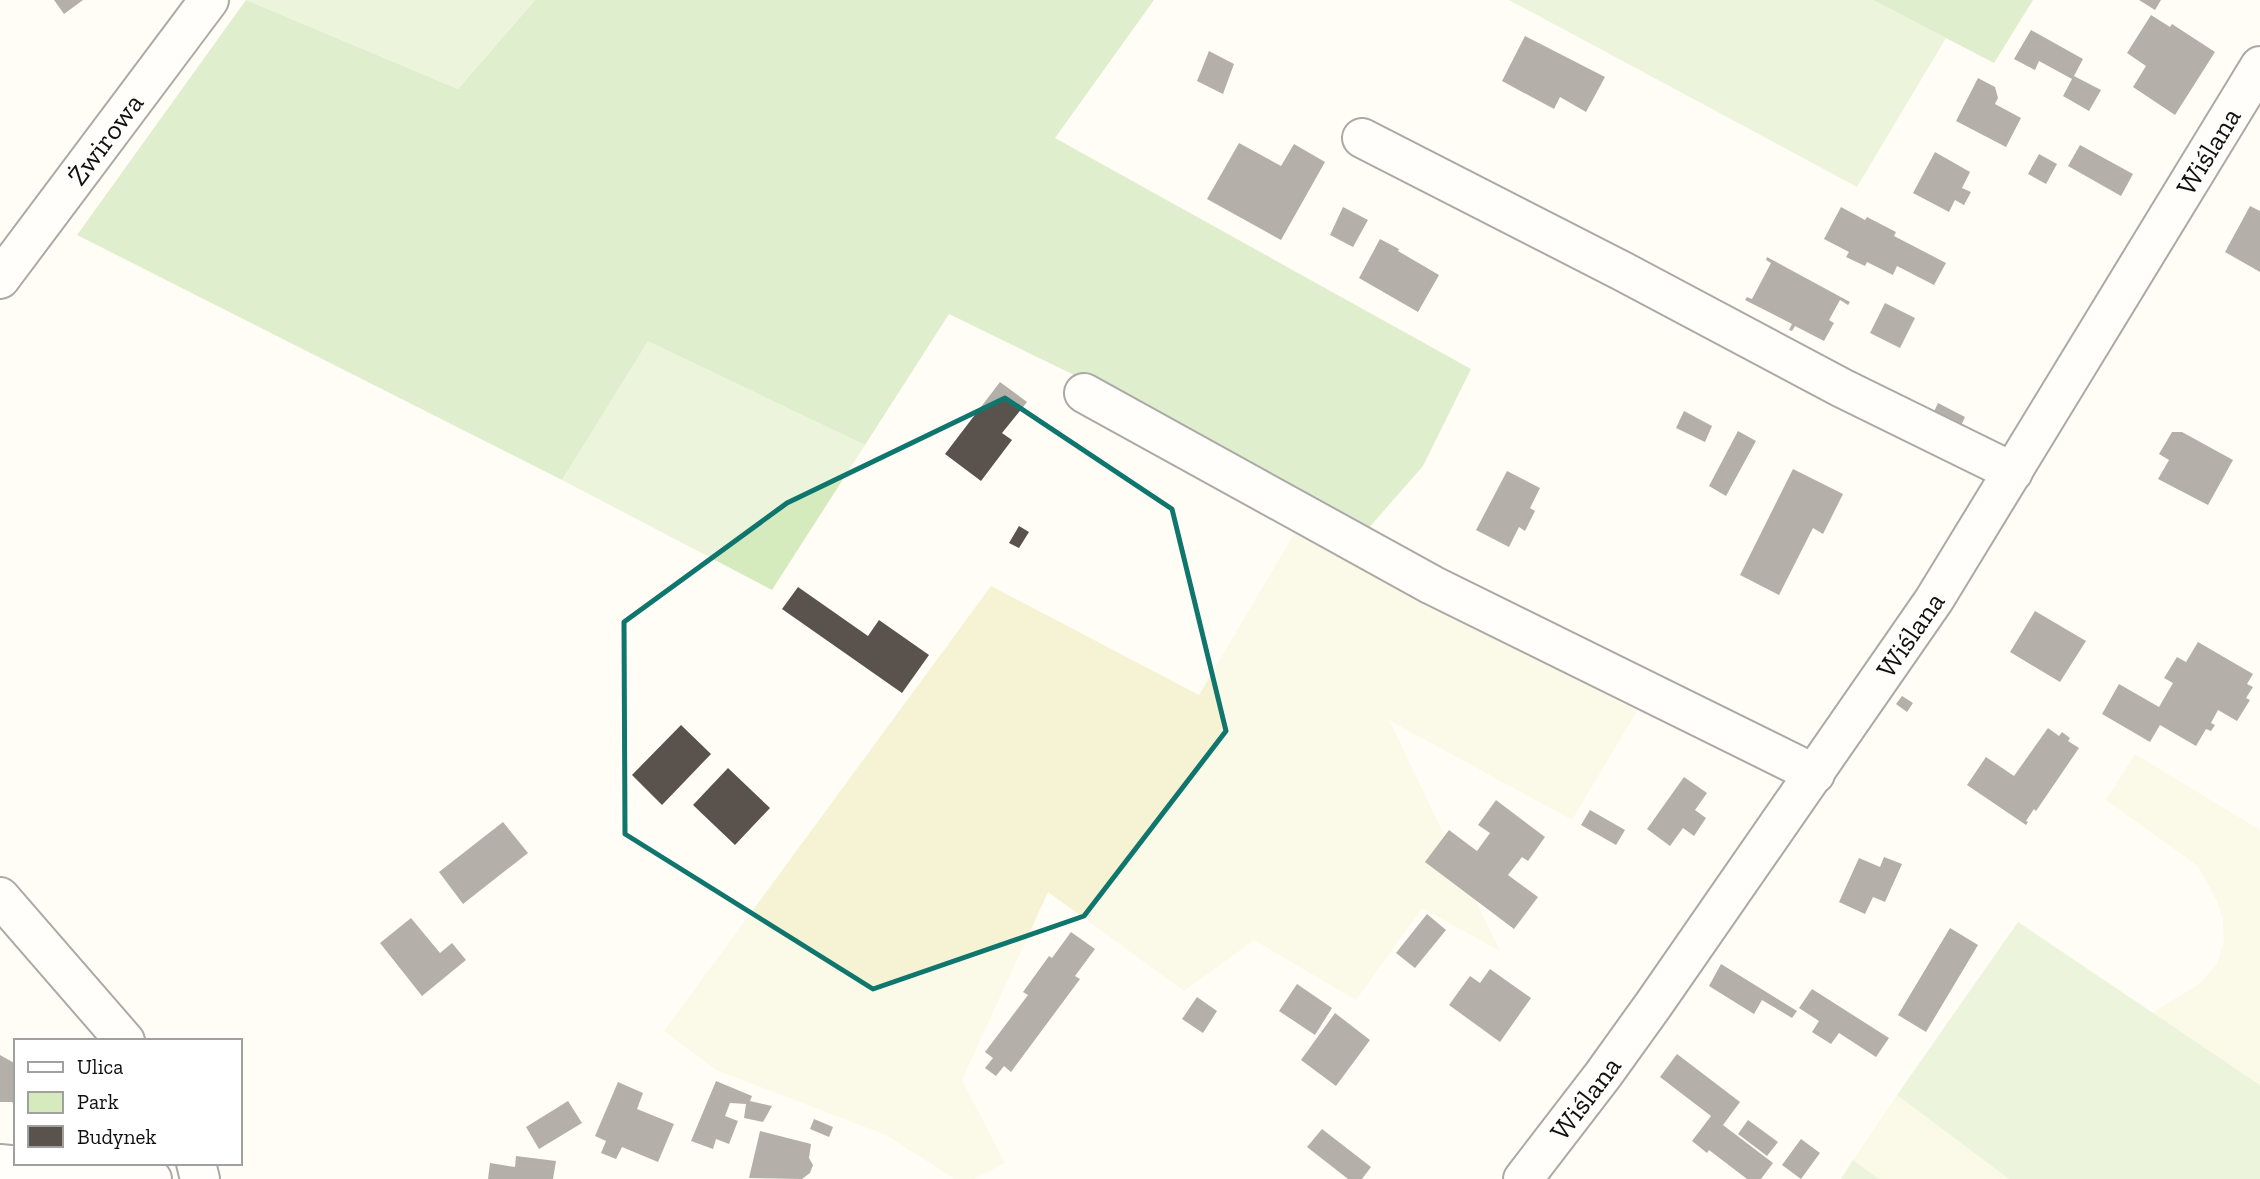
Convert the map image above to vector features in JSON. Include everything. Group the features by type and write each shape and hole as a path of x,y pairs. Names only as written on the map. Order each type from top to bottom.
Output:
{"street":[{"name":"Żwirowa","path":"0,279 209,0"},
{"name":"Wiślana","path":"1522,1179 1603,1075 1934,600 2260,66"},
{"path":"1362,138 1624,272 1842,388 2013,472"},
{"path":"1084,393 1432,585 1815,774"},
{"path":"0,897 123,1039"},
{"path":"0,1164 152,1179"}],"highlighted area":[{"path":"1005,398 1172,509 1226,731 1084,916 873,989 625,834 624,622 787,503"}],"shaded area":[{"path":"1297,529 1637,711 1572,820 1389,720 1500,951 1422,908 1356,1000 1254,940 1184,991 1048,892 962,1080 1005,1163 973,1179 955,1179 886,1135 716,1070 664,1031 991,586 1199,695"},
{"path":"2135,754 2260,830 2260,1085 2152,1013 2199,984 2217,964 2224,941 2223,920 2217,901 2198,866 2106,800"},
{"path":"1897,1095 2009,1179 1879,1179 1853,1160"}],"green space":[{"path":"246,0 535,0 458,89"},
{"path":"246,0 458,89 535,0 1154,0 1055,138 1471,369 1423,466 1366,531 1070,373 949,314 865,445 648,341 562,480 77,235"},
{"path":"1509,0 1873,0 1946,38 1857,187"},
{"path":"1873,0 2033,0 1994,63"},
{"path":"648,340 865,445 772,590 562,480"},
{"path":"2018,922 2260,1085 2260,1179 2009,1179 1897,1095"},
{"path":"1853,1160 1879,1179 1841,1179"}],"building":[{"path":"54,0 83,0 64,14"},
{"path":"2139,0 2161,0 2155,10"},
{"path":"2151,15 2170,27 2172,24 2215,52 2175,115 2133,87 2146,66 2127,53"},
{"path":"2031,30 2083,59 2074,76 2101,90 2089,111 2063,96 2072,79 2039,61 2035,70 2014,59"},
{"path":"1525,36 1605,77 1586,112 1560,97 1554,109 1502,81"},
{"path":"1209,51 1234,64 1223,94 1197,81"},
{"path":"1978,78 1995,87 1998,98 1995,104 2021,118 2006,147 1956,121"},
{"path":"1239,143 1281,166 1294,144 1325,162 1281,240 1207,199"},
{"path":"2080,145 2133,174 2121,196 2068,166"},
{"path":"1935,152 1970,172 1962,188 1971,192 1964,205 1955,200 1949,212 1913,193"},
{"path":"2039,154 2057,164 2046,184 2028,174"},
{"path":"2250,206 2260,211 2260,272 2225,252"},
{"path":"1343,207 1368,220 1353,247 1330,235"},
{"path":"1841,207 1896,232 1894,236 1946,263 1934,285 1897,266 1893,275 1867,262 1865,266 1846,257 1849,252 1824,239"},
{"path":"1380,239 1439,275 1418,312 1359,278"},
{"path":"1767,257 1850,302 1848,305 1840,300 1829,320 1834,323 1824,341 1795,326 1792,331 1789,330 1792,324 1745,300 1747,297 1752,299 1771,263 1766,260"},
{"path":"1885,303 1915,318 1900,348 1870,333"},
{"path":"1000,382 1027,402 1002,433 1012,440 981,481 945,454"},
{"path":"1938,403 1965,417 1959,430 1932,416"},
{"path":"1684,411 1712,426 1705,442 1676,428"},
{"path":"1738,431 1756,441 1726,496 1709,486"},
{"path":"2172,432 2182,432 2233,460 2208,505 2158,479 2169,460 2159,454"},
{"path":"1793,469 1843,494 1823,534 1813,528 1779,595 1740,575"},
{"path":"1507,471 1540,488 1530,508 1535,511 1525,531 1519,527 1509,547 1476,530"},
{"path":"1019,526 1029,532 1019,548 1009,543"},
{"path":"798,587 868,636 879,620 929,655 902,693 782,609"},
{"path":"2035,611 2086,641 2060,682 2010,652"},
{"path":"2198,642 2253,674 2247,684 2253,687 2246,698 2250,700 2237,721 2218,710 2211,723 2215,725 2211,731 2206,729 2196,746 2160,725 2150,742 2102,714 2119,684 2159,707 2173,683 2164,678 2177,657 2186,662"},
{"path":"1902,696 1913,703 1907,712 1896,704"},
{"path":"681,725 711,754 662,805 632,775"},
{"path":"2048,728 2059,736 2062,732 2070,738 2068,741 2079,748 2036,811 2034,809 2026,825 1967,785 1986,757 2014,776"},
{"path":"728,768 770,808 735,845 693,805"},
{"path":"1684,777 1707,793 1695,810 1706,818 1694,836 1683,828 1670,846 1647,829"},
{"path":"1496,800 1545,837 1528,861 1522,857 1508,875 1538,897 1514,929 1425,862 1449,830 1477,851 1490,833 1478,825"},
{"path":"1590,810 1625,830 1616,845 1581,825"},
{"path":"503,822 528,853 463,904 439,872"},
{"path":"1884,857 1902,864 1885,902 1873,897 1865,914 1839,902 1859,858 1880,867"},
{"path":"1427,914 1446,930 1415,968 1396,953"},
{"path":"411,918 440,953 452,943 466,960 422,996 380,943"},
{"path":"1950,928 1978,945 1926,1032 1898,1015"},
{"path":"1071,932 1095,949 1075,976 1080,979 1011,1072 1004,1066 996,1076 985,1068 993,1058 985,1052 1028,995 1023,992 1049,956 1052,958"},
{"path":"1721,964 1797,1011 1792,1018 1762,1000 1754,1014 1709,986"},
{"path":"1490,969 1531,998 1500,1042 1449,1005 1470,976 1480,983"},
{"path":"1297,984 1332,1008 1315,1035 1279,1011"},
{"path":"1812,989 1889,1038 1876,1057 1839,1033 1831,1044 1812,1032 1819,1021 1799,1008"},
{"path":"1197,997 1217,1011 1203,1033 1182,1019"},
{"path":"1335,1013 1370,1040 1336,1086 1301,1060"},
{"path":"1677,1054 1740,1102 1723,1125 1773,1163 1761,1179 1747,1179 1709,1150 1707,1153 1692,1141 1711,1116 1660,1077"},
{"path":"0,1055 14,1063 14,1104 12,1102 0,1102"},
{"path":"716,1081 752,1096 750,1101 772,1106 763,1122 744,1118 746,1104 730,1103 725,1116 738,1121 729,1144 716,1139 713,1149 691,1141"},
{"path":"618,1082 643,1093 637,1109 674,1124 658,1162 622,1147 616,1159 601,1153 606,1141 595,1136"},
{"path":"568,1101 582,1123 539,1149 526,1127"},
{"path":"814,1119 833,1127 829,1137 810,1129"},
{"path":"1748,1120 1778,1142 1767,1156 1738,1134"},
{"path":"1322,1129 1371,1167 1362,1179 1348,1179 1307,1147"},
{"path":"760,1131 811,1144 809,1158 813,1165 810,1173 802,1179 749,1178"},
{"path":"1801,1139 1820,1153 1801,1179 1782,1165"},
{"path":"516,1156 556,1161 553,1179 488,1179 490,1163 515,1167"}]}
